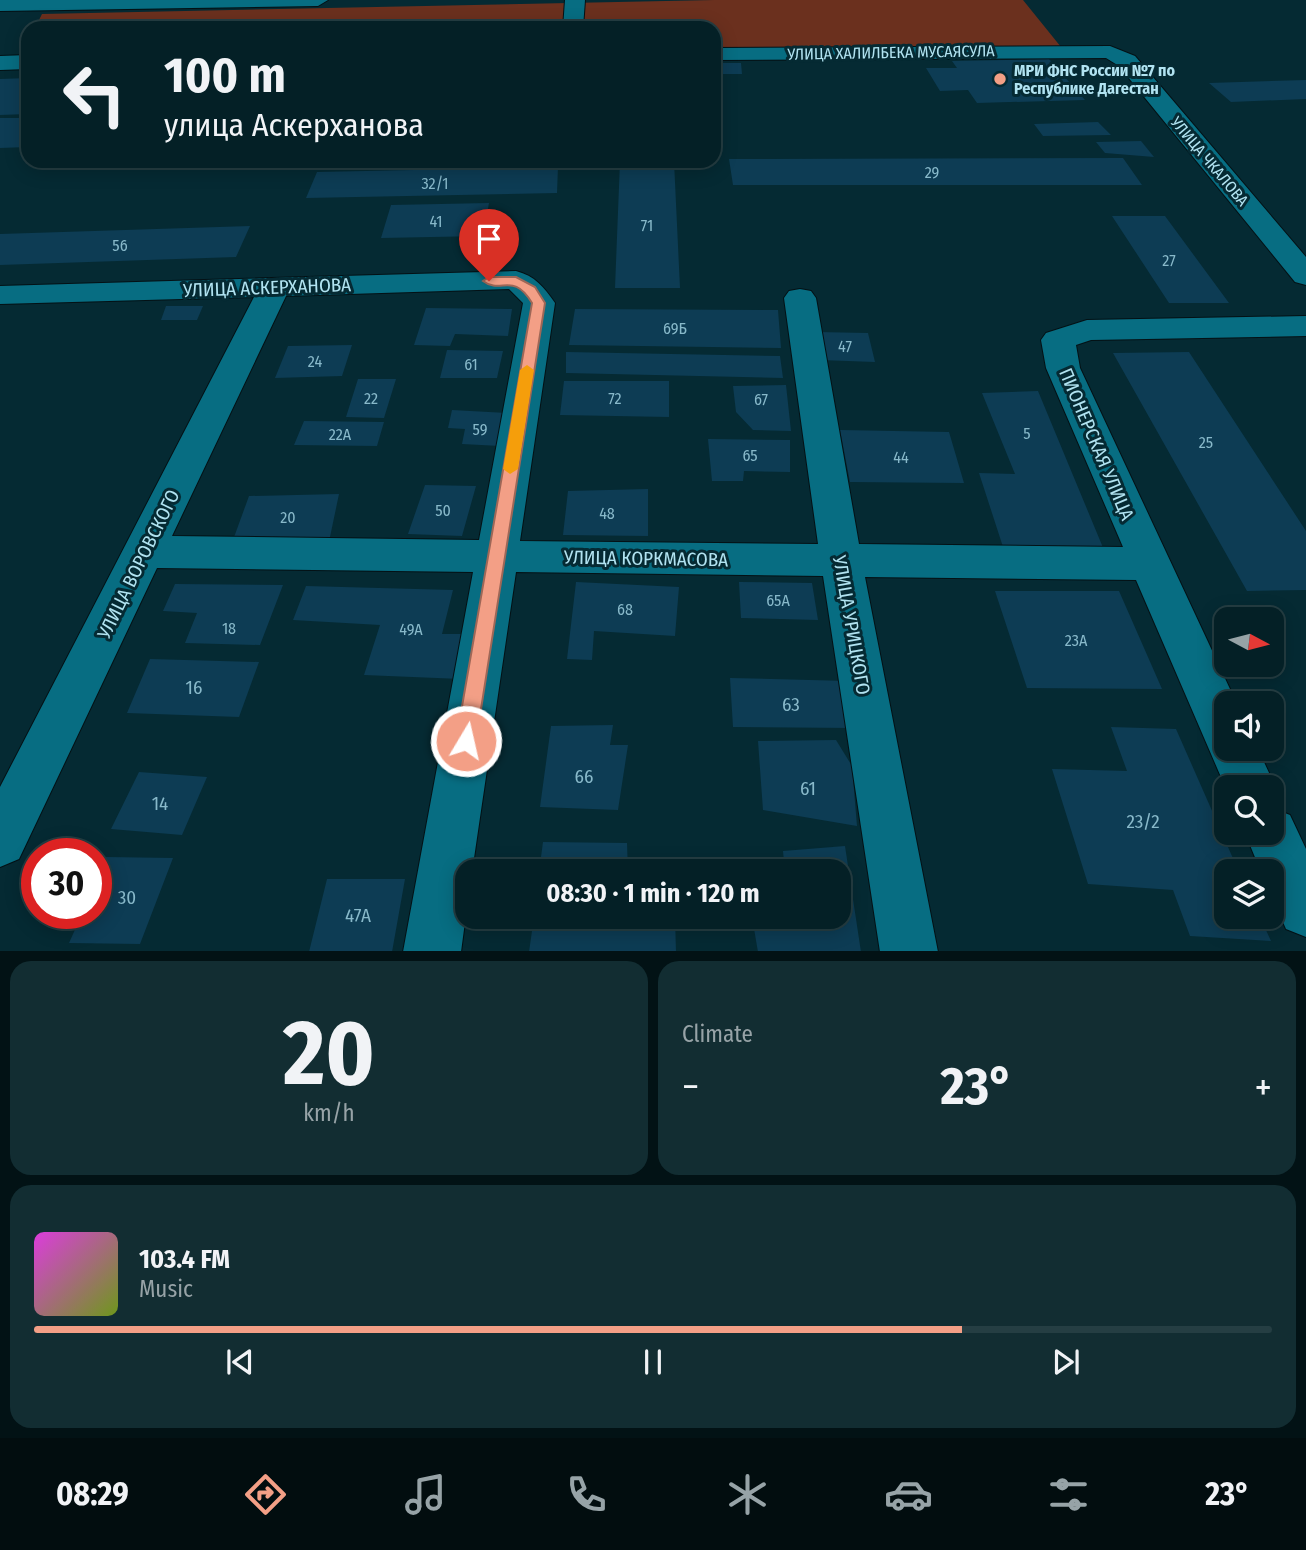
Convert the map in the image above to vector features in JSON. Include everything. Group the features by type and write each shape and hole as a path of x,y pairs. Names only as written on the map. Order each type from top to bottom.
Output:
{"street":[{"path":"0,5 25,2 318,0"},
{"path":"574,21 575,0"},
{"path":"0,25 25,2"},
{"name":"УЛИЦА ХАЛИЛБЕКА МУСАЯСУЛА","path":"721,54 1067,51"},
{"name":"УЛИЦА ЧКАЛОВА","path":"1067,51 1110,52 1127,61 1306,276"},
{"path":"0,63 21,62"},
{"name":"УЛИЦА АСКЕРХАНОВА","path":"0,295 516,280 530,290 539,303 495,557"},
{"name":"УЛИЦА ВОРОВСКОГО","path":"0,841 275,287"},
{"name":"УЛИЦА УРИЦКОГО","path":"800,298 841,560 909,951"},
{"name":"ПИОНЕРСКАЯ УЛИЦА","path":"1214,706 1063,368 1058,340 1087,330 1306,326"},
{"name":"УЛИЦА КОРКМАСОВА","path":"144,552 1149,564"},
{"path":"432,951 495,557"},
{"path":"1277,845 1306,909"}],"shaded area":[{"path":"714,0 1023,0 1061,47 721,50 721,21 38,21 42,14"}],"building":[{"name":"МРИ ФНС России №7 по Республике Дагестан","path":"1049,59 1085,100 977,103 968,90 940,91 926,68 957,68 952,61"},
{"path":"721,63 741,63 742,74 721,74"},
{"path":"21,78 21,114 0,115 0,79"},
{"path":"1306,80 1306,99 1231,102 1209,83"},
{"path":"0,118 21,118 21,147 0,148"},
{"path":"1098,122 1111,135 1043,136 1034,124"},
{"path":"1141,141 1154,157 1105,153 1096,142"},
{"path":"1123,158 1142,185 733,185 729,159"},
{"path":"558,168 557,193 306,198 317,172"},
{"path":"620,168 674,168 680,288 615,288"},
{"path":"489,203 483,236 381,238 391,205"},
{"path":"1112,216 1165,216 1229,303 1169,303"},
{"path":"250,226 236,257 0,265 0,234"},
{"path":"166,306 203,306 197,320 161,320"},
{"path":"426,308 512,309 508,336 455,334 450,346 414,345"},
{"path":"575,309 778,310 781,348 569,345"},
{"path":"816,332 868,333 875,362 820,360"},
{"path":"352,345 342,376 275,378 288,346"},
{"path":"447,350 503,351 497,378 440,378"},
{"path":"566,352 780,356 783,378 566,373"},
{"path":"1189,352 1306,531 1306,590 1247,591 1113,353"},
{"path":"358,379 396,379 384,418 346,417"},
{"path":"564,381 669,381 669,417 560,415"},
{"path":"786,385 791,431 753,430 736,412 733,386"},
{"path":"1038,391 1104,550 1004,550 979,473 1015,474 982,393"},
{"path":"452,410 507,413 500,446 462,444 465,429 448,428"},
{"path":"304,421 384,422 377,446 294,445"},
{"path":"840,430 949,432 964,483 850,482"},
{"path":"708,439 790,440 790,472 744,471 743,481 712,481"},
{"path":"425,485 476,486 462,536 408,534"},
{"path":"648,489 648,536 563,535 568,491"},
{"path":"339,494 330,537 233,540 249,496"},
{"path":"576,582 679,587 675,636 594,631 592,660 567,659"},
{"path":"739,582 812,583 818,620 741,618"},
{"path":"175,584 283,585 260,645 185,643 197,613 163,611"},
{"path":"306,586 453,590 442,634 472,634 461,679 364,675 380,625 293,620"},
{"path":"995,591 1119,591 1162,689 1027,688"},
{"path":"150,659 259,662 239,717 127,713"},
{"path":"730,678 848,681 854,728 733,727"},
{"path":"613,725 610,745 628,745 618,810 540,807 551,726"},
{"path":"1111,727 1176,729 1214,815 1214,845 1227,845 1233,859 1214,859 1214,929 1266,929 1271,941 1190,936 1173,890 1088,884 1052,769 1127,771"},
{"path":"836,740 852,766 857,826 763,810 758,741"},
{"path":"139,772 207,777 182,835 111,829"},
{"path":"543,842 627,843 628,859 541,859"},
{"path":"845,846 847,859 784,859 783,851"},
{"path":"112,857 173,858 140,944 69,943 75,929 112,929"},
{"path":"327,879 405,879 392,951 309,951"},
{"path":"851,886 861,951 758,951 754,929 851,929"},
{"path":"532,929 675,929 676,951 529,951"}],"slow traffic":[{"path":"510,469 527,370"}],"place":[{"name":"МРИ ФНС России №7 по Республике Дагестан","path":"1000,79"}],"route":[{"path":"466,741 539,303 530,290 516,280 489,281"}]}
